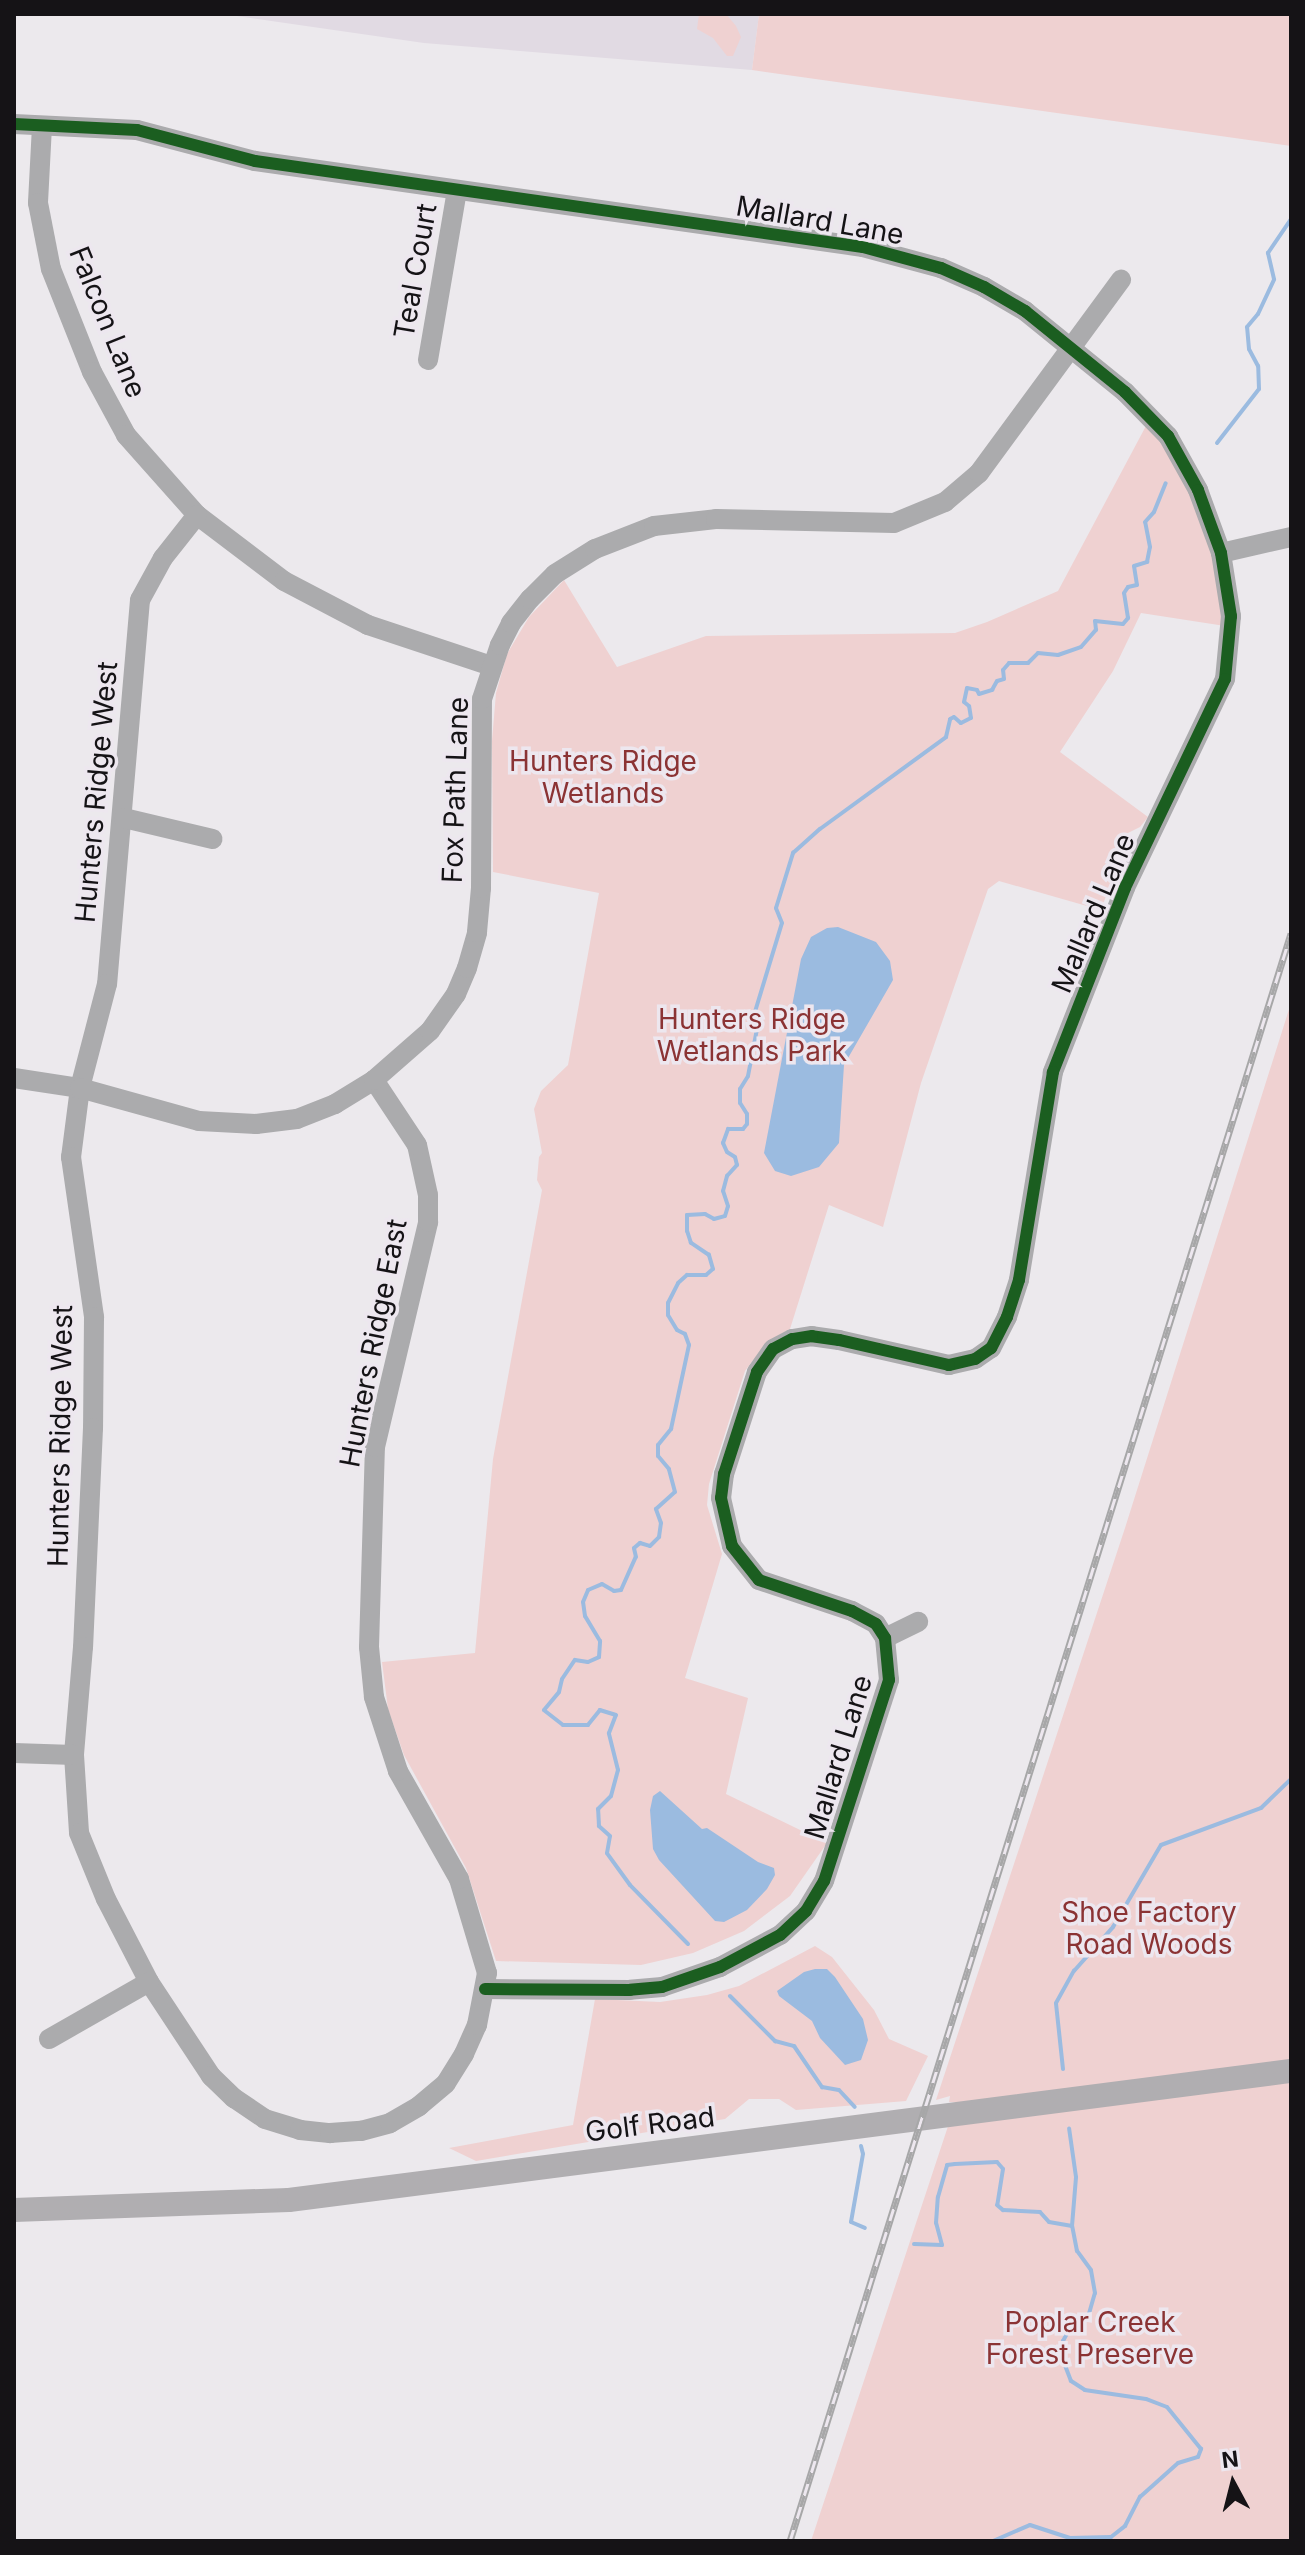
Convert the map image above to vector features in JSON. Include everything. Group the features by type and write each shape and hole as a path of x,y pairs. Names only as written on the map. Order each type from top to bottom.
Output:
{"main road":[{"name":"Golf Road","path":"14,2210 289,2200 1291,2071"}],"street":[{"name":"Mallard Lane","path":"14,124 137,130 255,161 889,253 941,268 984,287 1025,311 1125,392 1168,436 1198,490 1221,553 1231,616 1225,679 1125,888 1053,1072 1019,1280 1007,1317 991,1348 975,1359 949,1365 839,1340 812,1336 792,1339 773,1349 757,1372 724,1474 721,1498 732,1546 759,1580 852,1611 876,1624 885,1638 889,1680 824,1881 806,1911 780,1935 720,1967 662,1987 630,1990 485,1989"},
{"name":"Falcon Lane","path":"42,126 38,203 51,269 92,372 126,435 197,515 284,581 354,617 491,666"},
{"name":"Teal Court","path":"428,360 457,191"},
{"name":"Fox Path Lane","path":"14,1078 80,1088 199,1121 256,1124 297,1119 335,1104 374,1080 430,1031 456,994 467,968 477,932 481,888 479,732 482,699 491,666 511,623 555,574 595,549 628,535 685,520 894,523 945,502 979,473 1121,280"},
{"name":"Hunters Ridge West","path":"149,1982 106,1899 79,1833 74,1755 83,1647 93,1428 94,1317 71,1157 80,1088 107,984 124,818 140,600 163,558 197,515"},
{"path":"1221,553 1291,537"},
{"path":"124,818 213,839"},
{"name":"Hunters Ridge East","path":"149,1982 211,2076 234,2098 265,2119 300,2130 330,2133 361,2131 390,2123 419,2106 446,2083 471,2039 485,1989 487,1973 459,1879 398,1771 374,1697 369,1647 375,1447 428,1222 428,1195 417,1145 374,1080"},
{"path":"885,1638 918,1622"},
{"path":"14,1753 74,1755"},
{"path":"49,2039 149,1982"}],"shaded area":[{"path":"223,14 759,14 752,70 424,43"}],"green space":[{"path":"699,14 726,14 736,26 741,37 733,56 727,56 713,38 697,29"},
{"path":"759,14 1291,14 1291,146 752,70"},
{"name":"Hunters Ridge Wetlands Park","path":"1147,424 1162,439 1194,499 1214,553 1225,626 1141,613 1113,671 1060,752 1148,817 1140,827 1120,837 1112,855 1114,874 1101,910 999,881 988,889 921,1083 883,1227 829,1205 790,1329 767,1342 745,1371 709,1484 707,1505 722,1554 685,1678 748,1698 726,1794 827,1843 790,1896 744,1931 693,1953 641,1965 496,1961 466,1868 404,1755 388,1709 382,1662 475,1653 493,1459 542,1190 537,1180 542,1153 534,1109 541,1091 568,1065 599,893 493,872 492,741 496,693 507,654 529,617 564,580 617,667 706,636 955,633 987,622 1058,591"},
{"name":"Poplar Creek Forest Preserve","path":"1291,1003 1291,2541 811,2541 956,2102 949,2102 950,2096 936,2100 1125,1528"},
{"path":"815,1946 832,1957 874,2010 889,2039 928,2056 906,2101 796,2110 779,2099 749,2099 725,2119 476,2161 449,2148 573,2125 595,1999 660,2002 707,1995 739,1986"}],"water":[{"path":"838,927 876,942 890,961 893,980 844,1065 839,1143 819,1167 791,1176 775,1171 764,1153 801,959 811,937 827,928"},
{"path":"660,1791 702,1829 707,1828 758,1862 774,1868 775,1875 767,1889 747,1910 724,1922 715,1921 659,1860 653,1849 650,1810 653,1796"},
{"path":"827,1969 835,1977 863,2019 868,2040 861,2060 845,2065 820,2038 812,2021 779,1996 777,1991 804,1972"}],"waterway":[{"path":"1217,443 1259,389 1258,366 1249,349 1247,327 1258,314 1274,279 1268,253 1291,219"},
{"path":"688,1944 630,1885 607,1853 610,1836 599,1826 598,1809 611,1796 618,1770 609,1733 616,1715 600,1710 588,1725 563,1725 544,1710 559,1692 562,1679 575,1660 588,1662 599,1657 600,1641 585,1616 583,1602 588,1590 602,1584 614,1591 621,1590 636,1557 634,1548 640,1543 650,1546 659,1537 661,1523 656,1509 675,1492 669,1469 658,1456 658,1445 671,1429 689,1345 685,1334 677,1330 668,1315 668,1303 678,1283 687,1275 706,1275 713,1269 709,1255 691,1243 687,1215 705,1214 714,1219 725,1216 728,1206 723,1191 727,1176 737,1165 735,1157 727,1152 723,1143 728,1129 743,1129 747,1124 747,1114 740,1103 740,1089 748,1076 757,1029 754,1015 782,923 776,908 793,853 820,829 946,737 950,719 954,717 961,723 971,718 969,706 964,702 967,688 977,690 979,694 992,690 997,681 1004,679 1003,670 1009,663 1028,663 1038,653 1058,655 1081,647 1096,630 1095,621 1123,624 1128,618 1124,593 1128,587 1137,585 1134,566 1147,562 1150,547 1145,522 1154,512 1166,483"},
{"path":"1063,2069 1056,2003 1074,1971 1113,1927 1161,1845 1261,1808 1291,1779"},
{"path":"730,1996 775,2041 794,2046 822,2087 839,2090 855,2107"},
{"path":"993,2541 1030,2525 1070,2538 1111,2537 1125,2526 1140,2497 1178,2463 1198,2457 1201,2449 1167,2407 1146,2399 1085,2390 1071,2381 1064,2363 1063,2341 1071,2326 1088,2317 1095,2293 1091,2270 1077,2251 1072,2226 1076,2177 1069,2128"},
{"path":"861,2146 863,2154 851,2222 865,2228"},
{"path":"914,2244 942,2245 936,2223 938,2197 947,2165 955,2164 997,2162 1003,2169 997,2205 1003,2210 1040,2212 1049,2222 1071,2226"}],"railway":[{"path":"790,2541 1291,933"}],"cycle path":[{"path":"14,124 137,130 255,161 863,247 941,268 984,287 1025,311 1125,392 1168,436 1198,490 1221,553 1231,616 1225,679 1125,888 1053,1072 1019,1280 1007,1317 991,1348 975,1359 949,1365 839,1340 812,1336 792,1339 773,1349 757,1372 724,1474 721,1498 732,1546 759,1580 852,1611 876,1624 885,1638 889,1680 824,1881 806,1911 780,1935 720,1967 662,1987 630,1990 485,1989"}],"park label":[{"name":"Hunters Ridge Wetlands","path":"603,777"},
{"name":"Shoe Factory Road Woods","path":"1149,1928"}]}
